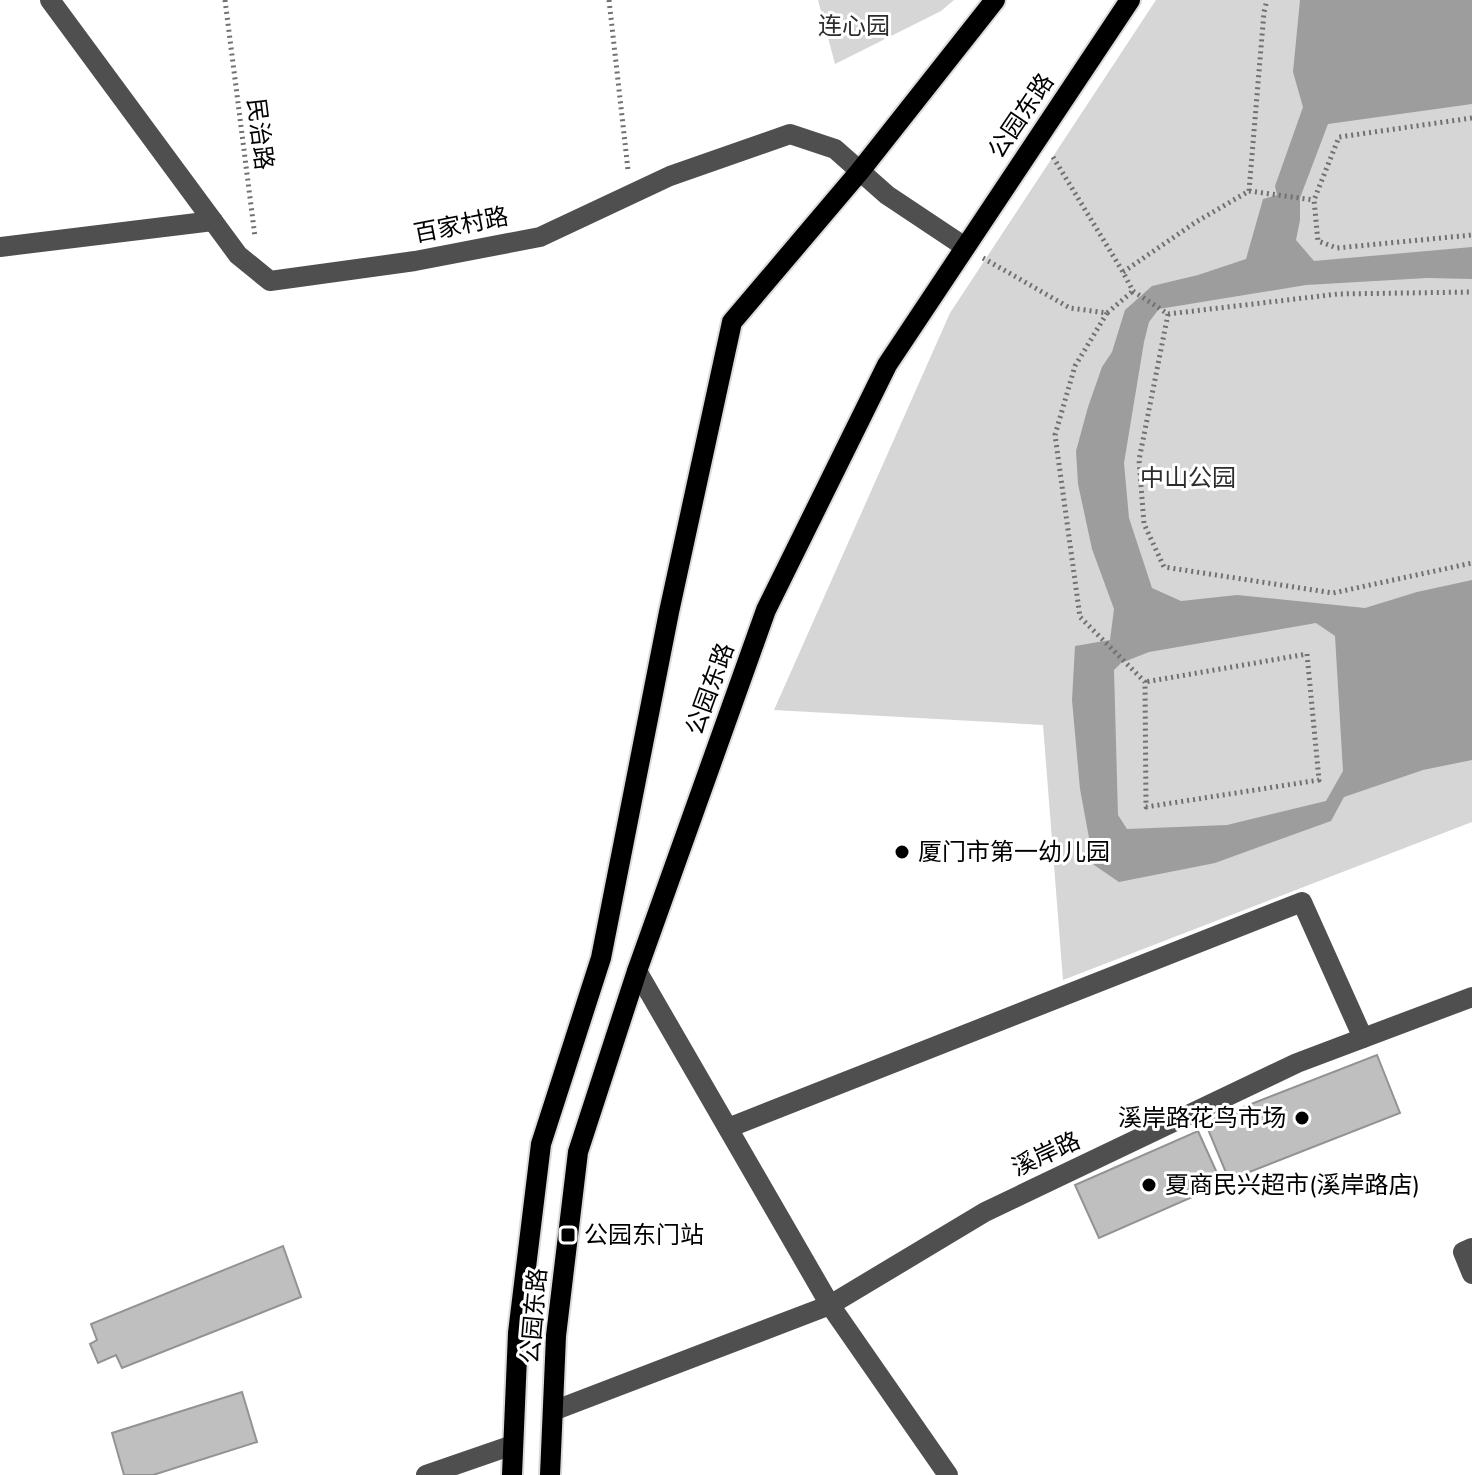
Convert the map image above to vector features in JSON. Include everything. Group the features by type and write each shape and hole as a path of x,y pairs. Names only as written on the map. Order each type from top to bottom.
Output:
{"main road":[{"name":"公园东路","path":"512,1475 518,1333 541,1144 601,958 669,612 732,322 860,171 995,0"},
{"name":"公园东路","path":"550,1475 556,1336 578,1152 637,971 766,610 887,365 1130,0"}],"street":[{"path":"50,0 238,255 260,272"},
{"name":"百家村路","path":"260,272 270,281 415,261 540,237 670,176 790,134 835,149 887,195 965,247"},
{"path":"0,247 213,221"},
{"path":"728,1128 1302,902 1363,1038"},
{"path":"637,971 830,1305 948,1475"},
{"name":"溪岸路","path":"553,1411 830,1305 985,1212 1297,1063 1472,997"},
{"path":"1472,1248 1463,1252 1472,1274"},
{"path":"426,1475 513,1445"}],"path":[{"name":"民治路","path":"225,0 260,272"},
{"path":"609,0 631,194"},
{"path":"1249,191 1267,0"},
{"path":"1472,118 1339,137 1314,200 1318,241 1337,248 1472,235"},
{"path":"1039,136 1133,291 1168,314 1338,294 1472,292"},
{"path":"1123,272 1196,222 1249,191 1314,200"},
{"path":"965,247 1070,308 1107,313"},
{"path":"1133,291 1107,313 1075,366 1055,435 1080,617 1145,682 1146,807 1319,780 1307,654 1145,682"},
{"path":"1168,314 1139,460 1144,524 1164,567 1333,593 1472,563"}],"green space":[{"name":"连心园","path":"818,0 954,0 941,11 835,64"},
{"name":"中山公园","path":"1156,0 1472,0 1472,822 1063,980 1043,725 774,710 950,313"}],"shaded area":[{"path":"1300,0 1472,0 1472,104 1328,124 1300,198 1296,240 1314,261 1472,247 1472,279 1427,278 1306,285 1159,309 1149,322 1144,342 1124,463 1129,518 1152,588 1181,601 1237,595 1365,608 1472,580 1472,760 1423,770 1344,797 1331,821 1215,863 1119,882 1094,865 1080,789 1072,700 1075,646 1110,640 1114,609 1092,549 1078,484 1076,451 1088,407 1102,367 1112,352 1125,310 1152,286 1246,259 1263,199 1277,195 1275,186 1303,107 1293,72","holes":["1316,623 1335,636 1343,771 1326,801 1227,825 1127,829 1118,815 1114,670 1121,663 1149,652"]}],"building":[{"name":"溪岸路花鸟市场","path":"1377,1055 1400,1113 1229,1180 1205,1122"},
{"name":"夏商民兴超市(溪岸路店)","path":"1198,1131 1222,1184 1099,1238 1075,1185"},
{"path":"283,1246 301,1297 122,1368 116,1355 98,1363 90,1344 97,1340 91,1324"},
{"path":"242,1392 257,1442 153,1475 124,1475 112,1433"}],"place":[{"name":"厦门市第一幼儿园","path":"902,852"},
{"name":"溪岸路花鸟市场","path":"1302,1118"},
{"name":"夏商民兴超市(溪岸路店)","path":"1149,1185"},
{"name":"公园东门站","path":"568,1235"}]}
